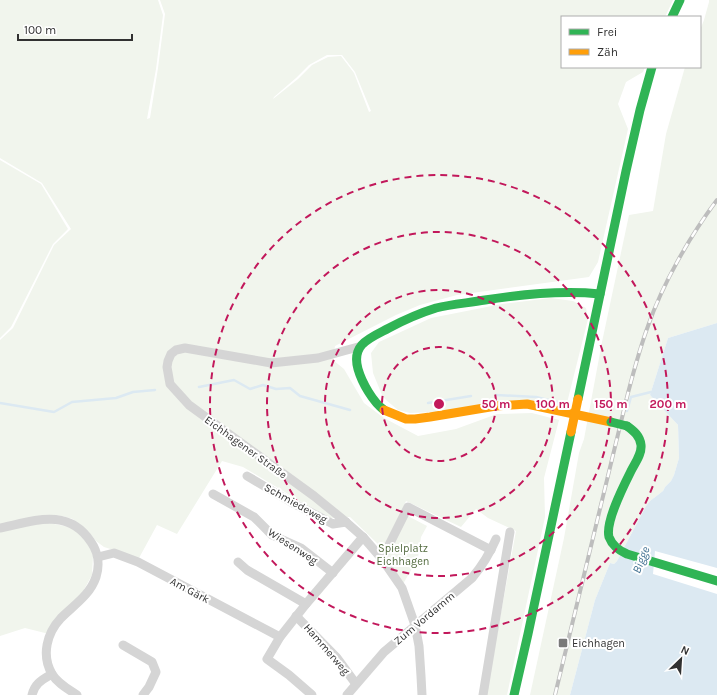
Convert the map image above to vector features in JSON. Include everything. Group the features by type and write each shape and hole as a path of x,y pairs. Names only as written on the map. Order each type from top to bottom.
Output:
{"street":[{"path":"672,16 680,0"},
{"path":"514,695 632,144 652,68"},
{"path":"600,294 581,291 545,292 499,297 431,310 412,317 366,339 358,348 356,362 360,376 371,395 380,406 396,416 408,419 429,418 500,406 529,404 627,426 632,429 640,439 641,449 640,455 617,500 610,520 609,537 617,548 623,552 717,581"},
{"name":"Eichhagener Straße","path":"358,348 318,358 271,363 184,348 176,350 171,354 167,367 170,384 189,405 314,496 363,537 382,560 402,588 415,625 419,646 422,695"},
{"name":"Schmiedeweg","path":"247,476 291,502 334,524 346,522"},
{"name":"Wiesenweg","path":"212,494 254,517 272,535 301,548 333,573"},
{"path":"382,560 408,508 492,550"},
{"path":"0,528 39,520 59,519 79,528 86,534 94,546 98,557 97,576 92,587 85,596 56,624 50,634 46,648 46,658 52,674 64,686 77,695"},
{"path":"483,695 510,532"},
{"path":"312,695 289,675 267,659 280,636 363,537"},
{"name":"Zum Vordamm","path":"347,695 384,652 472,578 482,567 492,550 496,539"},
{"name":"Am Gärk","path":"98,557 114,553 138,562 280,636"},
{"path":"238,562 247,570 306,604"},
{"name":"Hammerweg","path":"296,616 337,658 356,684"},
{"path":"123,645 152,662 156,672 149,687 143,695"},
{"path":"32,695 34,688 40,680 52,674"}],"green space":[{"path":"0,0 158,0 163,15 156,69 147,119 150,118 165,14 160,0 673,0 665,16 561,16 561,68 645,68 643,72 626,82 618,104 628,129 598,262 589,277 457,295 420,305 396,315 335,346 333,360 344,369 364,403 384,418 418,436 456,429 497,414 532,413 559,420 544,478 545,517 507,695 486,695 516,531 488,518 476,509 461,527 406,501 388,542 380,546 350,517 328,518 243,467 222,461 177,534 157,525 139,558 104,547 73,519 62,516 50,515 0,525 0,340 13,328 54,245 71,229 42,183 0,158","holes":["327,55 342,55 355,72 371,111 369,112 354,73 341,56 328,57 312,65 298,79 273,99 309,65"]},
{"path":"709,0 717,0 717,323 668,338 650,395 678,425 679,458 674,475 663,491 646,506 617,561 614,564 610,563 595,600 570,695 530,695 564,538 579,453 584,439 602,342 629,215 653,211 666,134 685,68 701,68 701,28"},
{"path":"0,160 41,184 68,229 53,244 11,327 0,338"},
{"path":"551,298 573,301 586,308 588,319 566,407 410,413 398,410 382,395 373,373 371,353 379,342 431,318 502,304"},
{"name":"Spielplatz Eichhagen","path":"406,515 427,526 421,537 418,558 403,584 386,559"},
{"path":"43,522 70,527 84,537 91,548 93,556 92,575 81,595 49,634 25,628 0,636 0,531"}],"water":[{"name":"Bigge","path":"717,323 717,568 655,551 653,574 717,594 717,695 570,695 595,600 610,563 614,564 617,561 646,506 663,491 671,481 679,458 678,425 650,395 668,338"}],"waterway":[{"path":"199,387 234,380 250,389 263,385 276,389 290,388 300,396 350,410"},
{"path":"0,403 54,412 72,402 116,398 133,392 155,390"},
{"path":"627,411 631,397 651,392 654,393"},
{"path":"496,395 536,397 561,403"},
{"path":"428,403 471,396"}],"railway":[{"path":"555,695 628,393 642,343 654,310 669,277 687,244 717,200"}],"traffic: fast":[{"path":"672,16 680,0"},
{"path":"578,399 626,171 652,68"},
{"path":"384,410 372,397 365,386 358,369 357,353 364,343 375,335 418,314 448,305 542,293 571,292 600,294"},
{"path":"611,422 627,426"},
{"path":"627,426 638,436 641,448 638,458 612,513 609,530 610,540 616,547 627,554 717,581"},
{"path":"514,695 571,432"}],"traffic: slow":[{"path":"571,432 578,399"},
{"path":"384,410 406,419 415,419 496,406 527,404 611,422"}],"place":[{"name":"Eichhagen","path":"563,643"}]}
